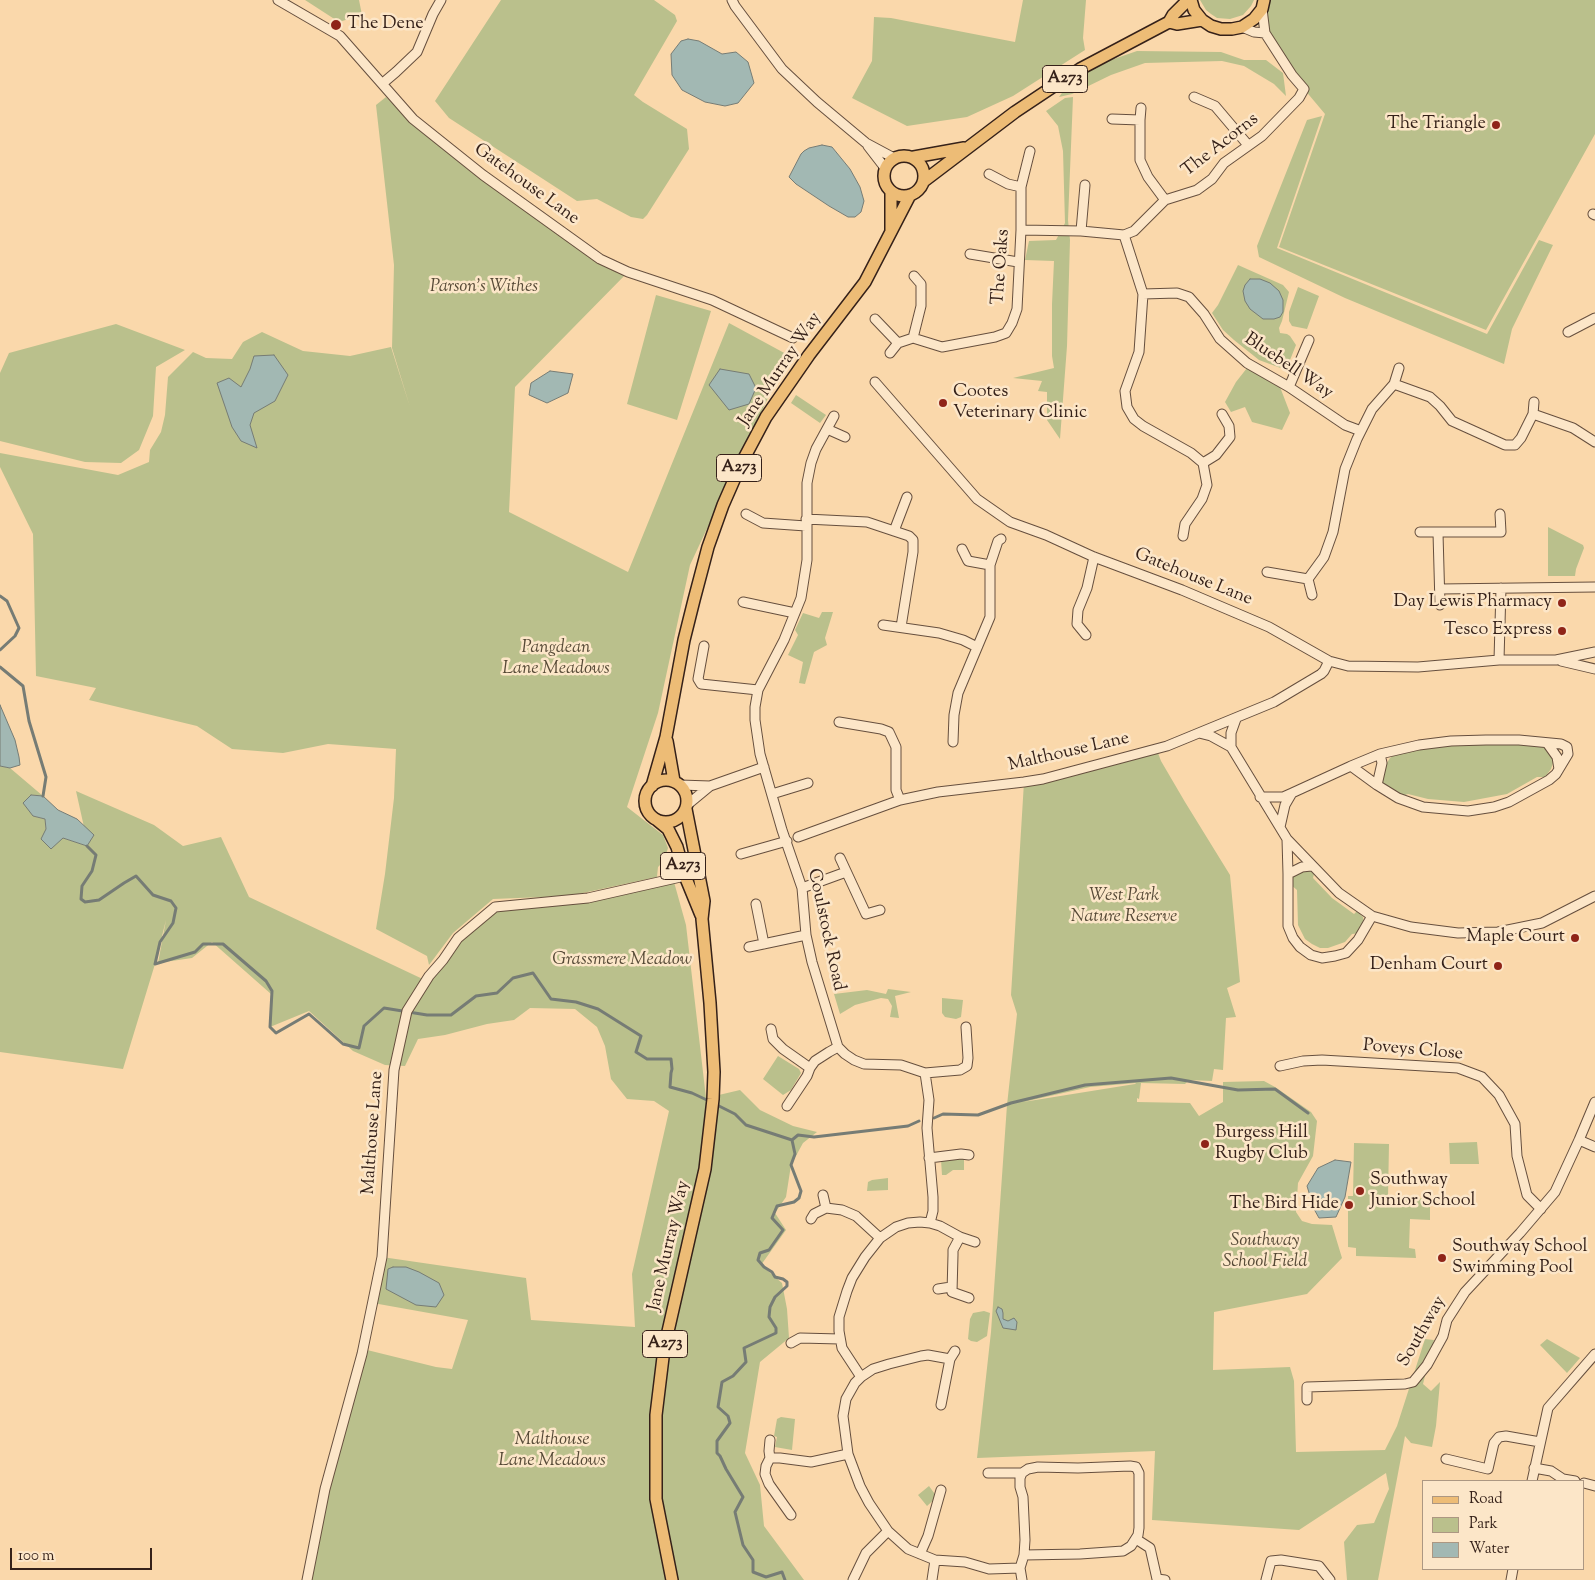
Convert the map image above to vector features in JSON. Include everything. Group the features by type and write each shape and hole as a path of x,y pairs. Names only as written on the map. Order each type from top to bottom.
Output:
{"main road":[{"path":"1190,0 1194,10 1202,20 1211,26 1221,29 1232,29 1242,26 1254,19 1263,4"},
{"name":"A273","path":"924,181 1015,112 1056,84 1080,69 1169,22 1173,14 1190,0"},
{"name":"A273","path":"1169,22 1177,24 1202,20"},
{"name":"A273","path":"914,158 968,147"},
{"path":"907,155 919,162 923,168 925,174 924,181 916,192 903,196 891,192 884,180 885,168 894,158 907,155"},
{"name":"Jane Murray Way","path":"890,234 891,192"},
{"name":"Jane Murray Way","path":"666,737 684,640 708,548 723,505 741,464 766,417 865,282 910,195"},
{"name":"A273","path":"666,737 677,783"},
{"name":"A273","path":"652,786 666,737"},
{"path":"662,780 677,783 686,794 686,807 679,817 674,820 662,821 650,814 645,802 652,786 662,780"},
{"name":"Jane Murray Way","path":"672,1580 656,1499 656,1415 664,1349 705,1169 712,1104 713,1062 702,919 704,900 686,807"},
{"name":"Jane Murray Way","path":"656,819 668,828 677,847 685,876 702,919"}],"street":[{"name":"Gatehouse Lane","path":"278,0 340,36 413,119 467,163 600,259 628,272 712,300 794,338"},
{"path":"383,83 417,52 441,0"},
{"path":"732,0 782,69 817,102 866,143 894,158"},
{"path":"1242,26 1254,32 1265,33 1263,4"},
{"name":"The Acorns","path":"1124,235 1134,231 1165,200 1197,190 1212,179 1224,163 1262,136 1299,98 1304,89 1292,75 1265,33"},
{"path":"1194,97 1215,106 1248,145"},
{"path":"1141,108 1140,160 1148,177 1165,200"},
{"path":"1112,119 1140,120"},
{"path":"866,143 885,168"},
{"name":"The Oaks","path":"914,338 942,347 995,337 1006,333 1017,309 1021,187 1030,151"},
{"path":"989,174 1008,184 1021,187"},
{"path":"1081,231 1084,185"},
{"path":"1021,230 1081,231 1124,235 1143,294 1139,352 1125,391 1127,407 1134,419 1143,426 1191,453 1203,463 1207,485 1202,499 1185,524 1183,536"},
{"path":"970,254 1018,262"},
{"path":"890,353 898,343 914,338 921,306 921,284 914,276"},
{"name":"Bluebell Way","path":"1143,294 1177,293 1189,297 1204,314 1220,339 1247,363 1289,387 1345,425 1361,431"},
{"path":"1568,332 1595,318"},
{"path":"875,319 898,343"},
{"path":"1289,387 1309,340"},
{"path":"1308,578 1324,557 1333,532 1345,469 1361,431 1372,409 1394,384 1399,368"},
{"name":"Gatehouse Lane","path":"876,382 978,499 1010,522 1046,535 1094,557 1182,590 1269,627 1329,661 1348,666 1418,667 1499,660 1556,660 1595,652"},
{"path":"1394,384 1430,397 1452,421 1505,445 1515,445 1521,438 1533,414 1534,402"},
{"path":"1203,463 1216,455 1230,437 1229,426 1222,414"},
{"path":"1533,414 1573,428 1595,442"},
{"name":"Coulstock Road","path":"834,416 816,449 806,483 806,573 801,598 784,640 758,690 755,720 760,754 802,888 806,935 812,962 838,1047"},
{"path":"827,429 846,437"},
{"path":"894,531 907,497"},
{"path":"746,514 763,523 867,522 909,536 913,540 913,552 901,627"},
{"path":"1420,532 1501,532 1500,514"},
{"path":"1438,532 1440,605"},
{"path":"953,742 955,702 962,681 990,618 990,565 998,541 1001,539"},
{"path":"962,550 968,561 990,565"},
{"path":"1086,635 1076,624 1078,610 1087,588 1094,557"},
{"path":"1267,572 1308,578"},
{"path":"1308,578 1312,595"},
{"path":"1440,589 1595,587"},
{"path":"1499,660 1501,588"},
{"path":"743,602 795,613"},
{"path":"883,625 951,636 978,646"},
{"path":"704,646 698,679 701,684 758,690"},
{"name":"Gatehouse Lane","path":"1556,660 1595,669"},
{"name":"Malthouse Lane","path":"798,837 900,800 938,792 1044,779 1167,746 1274,702 1321,674 1329,661"},
{"path":"1236,719 1231,733 1231,747 1287,839 1339,893 1372,916 1411,927 1458,932 1498,932 1542,923 1595,896"},
{"path":"839,722 889,732 896,747 896,790 900,800"},
{"path":"1200,733 1211,736 1231,747"},
{"path":"1260,797 1282,797 1351,766 1380,754 1451,740 1547,742 1567,747 1568,754 1559,769 1549,780 1510,802 1494,807 1468,811 1423,807 1398,798 1377,786 1351,766"},
{"path":"1547,742 1558,757 1559,769"},
{"path":"1377,786 1382,763 1380,754"},
{"path":"686,807 710,786 764,767"},
{"path":"677,783 710,786"},
{"path":"772,794 808,783"},
{"path":"1280,827 1286,805 1292,793"},
{"path":"1287,839 1288,926 1293,938 1300,947 1322,958 1346,953 1358,940 1372,916"},
{"path":"741,854 787,841"},
{"path":"840,858 866,914 880,910"},
{"path":"1288,874 1302,867 1311,866"},
{"path":"802,888 846,872"},
{"name":"Malthouse Lane","path":"307,1580 325,1490 362,1354 382,1257 394,1070 407,1010 458,938 495,907 588,898 685,876"},
{"path":"756,904 764,944"},
{"path":"749,947 806,935"},
{"path":"788,1106 815,1061 838,1047 854,1060 864,1064 901,1065 925,1073 960,1070 967,1066 966,1027"},
{"path":"771,1029 773,1039 783,1049 810,1068"},
{"name":"Poveys Close","path":"1280,1066 1304,1061 1322,1060 1458,1068 1482,1077 1499,1094 1515,1124 1517,1156 1527,1195 1541,1209"},
{"path":"925,1073 929,1100 927,1128 933,1197 933,1211 930,1223"},
{"name":"Southway","path":"1307,1400 1307,1388 1405,1384 1413,1382 1427,1365 1443,1336 1447,1320 1465,1292 1555,1192 1595,1102"},
{"path":"1579,1140 1595,1146"},
{"path":"929,1158 961,1154 969,1155"},
{"path":"823,1195 826,1208"},
{"path":"811,1219 814,1214 826,1208 842,1210 856,1216 880,1238"},
{"path":"861,1377 842,1348 839,1317 849,1284 862,1262 880,1238 902,1224 914,1222 930,1223 975,1242"},
{"path":"960,1237 954,1250 951,1287 952,1292 969,1298"},
{"path":"938,1289 951,1287"},
{"path":"791,1342 800,1338 840,1339"},
{"path":"941,1405 950,1359 955,1351"},
{"path":"1532,1480 1548,1408 1595,1354"},
{"path":"950,1359 928,1355 921,1356 872,1369 861,1377 855,1383 846,1399 843,1416 848,1454 865,1495 888,1530 908,1548 935,1560 965,1562 990,1569 1020,1568"},
{"path":"1446,1459 1488,1469 1494,1443 1499,1437 1506,1436 1540,1442"},
{"path":"770,1440 768,1451 770,1458 765,1474 769,1484 791,1515"},
{"path":"770,1458 811,1462 848,1454"},
{"path":"988,1473 1022,1473 1028,1469 1038,1467 1130,1466 1136,1467 1139,1473 1139,1528 1136,1539 1131,1546 1123,1551 1024,1555"},
{"path":"1534,1468 1551,1471 1569,1480"},
{"path":"1022,1473 1020,1487 1024,1505 1025,1540 1024,1555 1020,1568 1022,1580"},
{"path":"920,1554 928,1536 941,1490"},
{"path":"853,1580 866,1553 888,1530"},
{"path":"1136,1539 1150,1548 1157,1579 1165,1580"},
{"path":"932,1580 935,1560"},
{"path":"1266,1580 1271,1562 1281,1560 1319,1566 1330,1580"}],"green space":[{"path":"305,0 359,0 362,15 339,22"},
{"path":"501,0 654,0 675,15 677,21 634,95 687,129 689,149 643,219 631,217 597,199 577,201 449,118 435,101"},
{"path":"1023,0 1086,0 1083,38 1085,50 1013,96 967,117 907,126 852,98 872,61 874,17 891,18 1015,42"},
{"path":"1200,0 1254,0 1243,15 1230,19 1217,18 1206,10"},
{"path":"1266,0 1595,0 1595,134 1486,330 1279,247 1325,114 1304,89 1254,19"},
{"path":"1137,51 1221,52 1244,60 1266,60 1283,73 1286,96 1274,84 1244,66 1222,61 1145,63 1111,75 1072,94 1059,97 1072,79 1108,61"},
{"path":"386,97 394,105 600,259 628,272 515,387 509,512 628,572 729,323 788,355 690,565 658,713 627,807 663,835 668,848 664,861 658,867 657,877 569,896 493,899 453,933 429,965 427,956 376,929 394,798 396,749 328,744 283,753 232,749 197,726 89,700 96,688 36,676 33,534 0,467 0,453 118,475 149,462 150,450 161,432 165,415 168,377 193,352 206,358 232,359 243,342 262,332 303,351 350,356 391,347 410,407 392,348 394,265 376,105"},
{"path":"1073,97 1068,220 1070,240 1067,346 1060,439 1047,420 1047,392 1038,391 1042,381 1013,378 1054,368 1052,356 1052,304 1054,261 1025,260 1029,241 1056,240 1065,223 1063,151 1058,126 1046,111 1065,98"},
{"path":"1322,116 1277,248 1487,334 1539,240 1553,245 1512,329 1504,364 1345,298 1259,257 1257,246 1307,120"},
{"path":"1238,265 1283,285 1289,292 1279,328 1280,333 1290,336 1296,345 1286,370 1259,360 1223,330 1212,313"},
{"path":"1298,287 1319,296 1307,329 1292,326 1289,321 1289,312"},
{"path":"656,295 711,311 677,420 627,404"},
{"path":"116,324 185,350 156,367 153,416 139,450 121,463 85,462 0,441 0,373 9,353"},
{"path":"1247,368 1280,387 1290,413 1282,430 1252,422 1245,407 1231,412 1225,402 1236,382"},
{"path":"796,395 826,415 820,423 791,403"},
{"path":"1548,527 1583,545 1584,548 1575,576 1548,576"},
{"path":"822,612 833,612 825,638 827,645 814,652 805,684 799,683 803,662 788,655 798,635 795,630 803,613 819,618"},
{"path":"1489,742 1538,745 1547,749 1551,754 1553,763 1551,769 1545,777 1537,777 1507,794 1464,802 1428,799 1408,794 1402,796 1383,784 1385,766 1394,755 1427,747"},
{"path":"1158,753 1185,802 1230,875 1240,982 1227,988 1236,1017 1226,1018 1223,1070 1214,1069 1212,1081 1189,1080 1185,1084 1141,1083 1137,1102 1190,1103 1199,1116 1223,1102 1223,1082 1264,1081 1311,1112 1317,1121 1313,1156 1298,1183 1296,1212 1302,1221 1312,1224 1332,1225 1342,1258 1307,1294 1214,1312 1213,1370 1290,1367 1294,1381 1296,1452 1385,1450 1397,1426 1425,1339 1434,1340 1423,1384 1431,1391 1440,1382 1432,1447 1411,1443 1405,1436 1378,1580 1347,1580 1344,1542 1357,1525 1374,1523 1389,1489 1386,1473 1299,1530 1152,1520 1155,1451 977,1458 991,1332 1007,1105 1017,1014 1011,995 1024,782","holes":["1135,1084 1023,1102 1090,1087"]},
{"path":"0,766 10,768 43,796 31,795 33,816 45,819 46,829 63,838 88,845 76,791 154,825 183,846 221,837 249,897 429,982 462,941 497,910 549,907 674,882 686,925 706,1098 740,1090 760,1110 793,1126 817,1132 803,1143 791,1165 786,1197 775,1213 786,1230 761,1265 782,1283 787,1309 789,1338 760,1362 745,1453 760,1485 764,1526 804,1580 307,1580 363,1349 436,1367 452,1369 468,1320 373,1303 382,1257 526,1278 531,1320 635,1327 632,1274 669,1111 654,1101 627,1099 611,1079 605,1046 597,1027 575,1009 530,1008 514,1020 418,1039 405,1066 385,1065 353,1051 309,1011 270,1027 271,994 212,942 192,958 158,963 166,920 155,964 123,1069 0,1052"},
{"path":"1309,870 1314,874 1313,878 1332,898 1354,914 1357,911 1363,917 1364,922 1360,933 1352,934 1345,942 1328,948 1320,948 1305,939 1298,925 1297,890 1290,884 1292,877 1298,872"},
{"path":"888,989 911,992 895,996 899,1018 890,1017 892,1006 888,999 881,998 855,1005 840,1014 834,994 867,990 886,994"},
{"path":"942,998 963,1000 961,1017 956,1019 945,1017 942,1013"},
{"path":"778,1056 799,1069 801,1073 791,1090 783,1095 763,1079"},
{"path":"1477,1142 1479,1164 1450,1164 1449,1143"},
{"path":"1354,1143 1389,1144 1388,1197 1430,1199 1430,1220 1410,1219 1409,1248 1415,1249 1416,1258 1356,1256 1356,1248 1348,1247 1348,1209 1350,1209 1353,1202 1348,1199 1348,1196 1353,1196"},
{"path":"964,1157 964,1170 953,1170 946,1175 942,1175 941,1160"},
{"path":"888,1178 888,1190 867,1191 868,1182"},
{"path":"984,1311 990,1313 987,1336 977,1342 971,1341 968,1339 970,1319 973,1313"},
{"path":"1547,1339 1580,1358 1567,1373 1540,1345"},
{"path":"781,1417 795,1419 792,1450 775,1447 777,1437 774,1436 777,1419"},
{"path":"929,1486 937,1497 927,1506 918,1495"}],"water":[{"path":"688,39 699,41 722,54 736,52 748,62 754,83 738,103 725,106 705,102 682,90 672,75 671,54 681,41"},
{"path":"822,145 832,147 850,169 860,187 864,201 861,212 855,217 848,217 829,206 796,184 789,177 804,151"},
{"path":"1250,279 1260,279 1270,283 1279,291 1283,300 1283,312 1280,317 1263,319 1250,309 1245,301 1243,291"},
{"path":"274,355 288,375 275,401 254,413 250,425 257,448 241,441 232,427 217,383 229,378 241,387 254,356"},
{"path":"720,369 749,374 756,388 749,404 729,410 709,385"},
{"path":"550,371 573,374 568,393 547,403 529,395 531,383"},
{"path":"0,705 15,740 19,757 20,765 10,768 0,766"},
{"path":"31,795 43,796 58,810 77,819 94,835 87,846 63,838 51,849 41,839 46,829 45,819 33,816 23,803"},
{"path":"1335,1160 1351,1162 1345,1197 1336,1217 1319,1218 1314,1209 1307,1186 1318,1168"},
{"path":"406,1267 439,1283 444,1295 436,1307 416,1305 386,1289 388,1269"},
{"path":"998,1307 1002,1309 1003,1319 1008,1321 1014,1318 1017,1322 1016,1330 1003,1328 996,1311"}],"waterway":[{"path":"0,596 7,601 19,628 15,636 0,650"},
{"path":"0,667 23,686 29,721 46,777 43,796"},
{"path":"87,846 96,855 92,871 82,886 81,899 85,902 99,900 136,876 153,895 171,901 176,908 173,923 160,942 155,964 195,952 203,944 223,944 266,981 272,991 270,1027 276,1033 309,1014 343,1044 359,1048 364,1026 384,1008 427,1015 451,1015 476,996 497,993 513,978 533,973 551,999 576,1002 598,1009 641,1036 636,1052 647,1059 671,1059 670,1087 692,1093 709,1101"},
{"path":"934,1118 943,1114 978,1115 1011,1103 1085,1085 1171,1078 1238,1090 1275,1089 1308,1113"},
{"path":"715,1104 735,1114 746,1125 792,1140"},
{"path":"792,1140 798,1135 814,1137 908,1126 919,1121"},
{"path":"785,1580 782,1572 766,1577 753,1572 753,1560 743,1545 735,1512 743,1497 717,1453 717,1441 730,1423 728,1416 718,1407 722,1382 733,1376 746,1362 744,1348 776,1333 776,1328 769,1317 770,1307 775,1297 787,1286 787,1282 775,1277 758,1260 760,1253 769,1250 783,1230 772,1218 777,1206 794,1202 799,1198 801,1191 791,1165 795,1154 792,1140"}],"place":[{"name":"The Dene","path":"336,25"},
{"name":"The Triangle","path":"1496,125"},
{"name":"Cootes Veterinary Clinic","path":"943,403"},
{"name":"Day Lewis Pharmacy","path":"1562,603"},
{"name":"Tesco Express","path":"1562,631"},
{"name":"Maple Court","path":"1575,938"},
{"name":"Denham Court","path":"1498,966"},
{"name":"Burgess Hill Rugby Club","path":"1205,1144"},
{"name":"Southway Junior School","path":"1360,1191"},
{"name":"The Bird Hide","path":"1349,1205"},
{"name":"Southway School Swimming Pool","path":"1442,1258"}],"park label":[{"name":"Parson's Withes","path":"484,288"},
{"name":"Pangdean Lane Meadows","path":"556,660"},
{"name":"West Park Nature Reserve","path":"1124,908"},
{"name":"Grassmere Meadow","path":"622,961"},
{"name":"Southway School Field","path":"1265,1252"},
{"name":"Malthouse Lane Meadows","path":"552,1451"}]}
